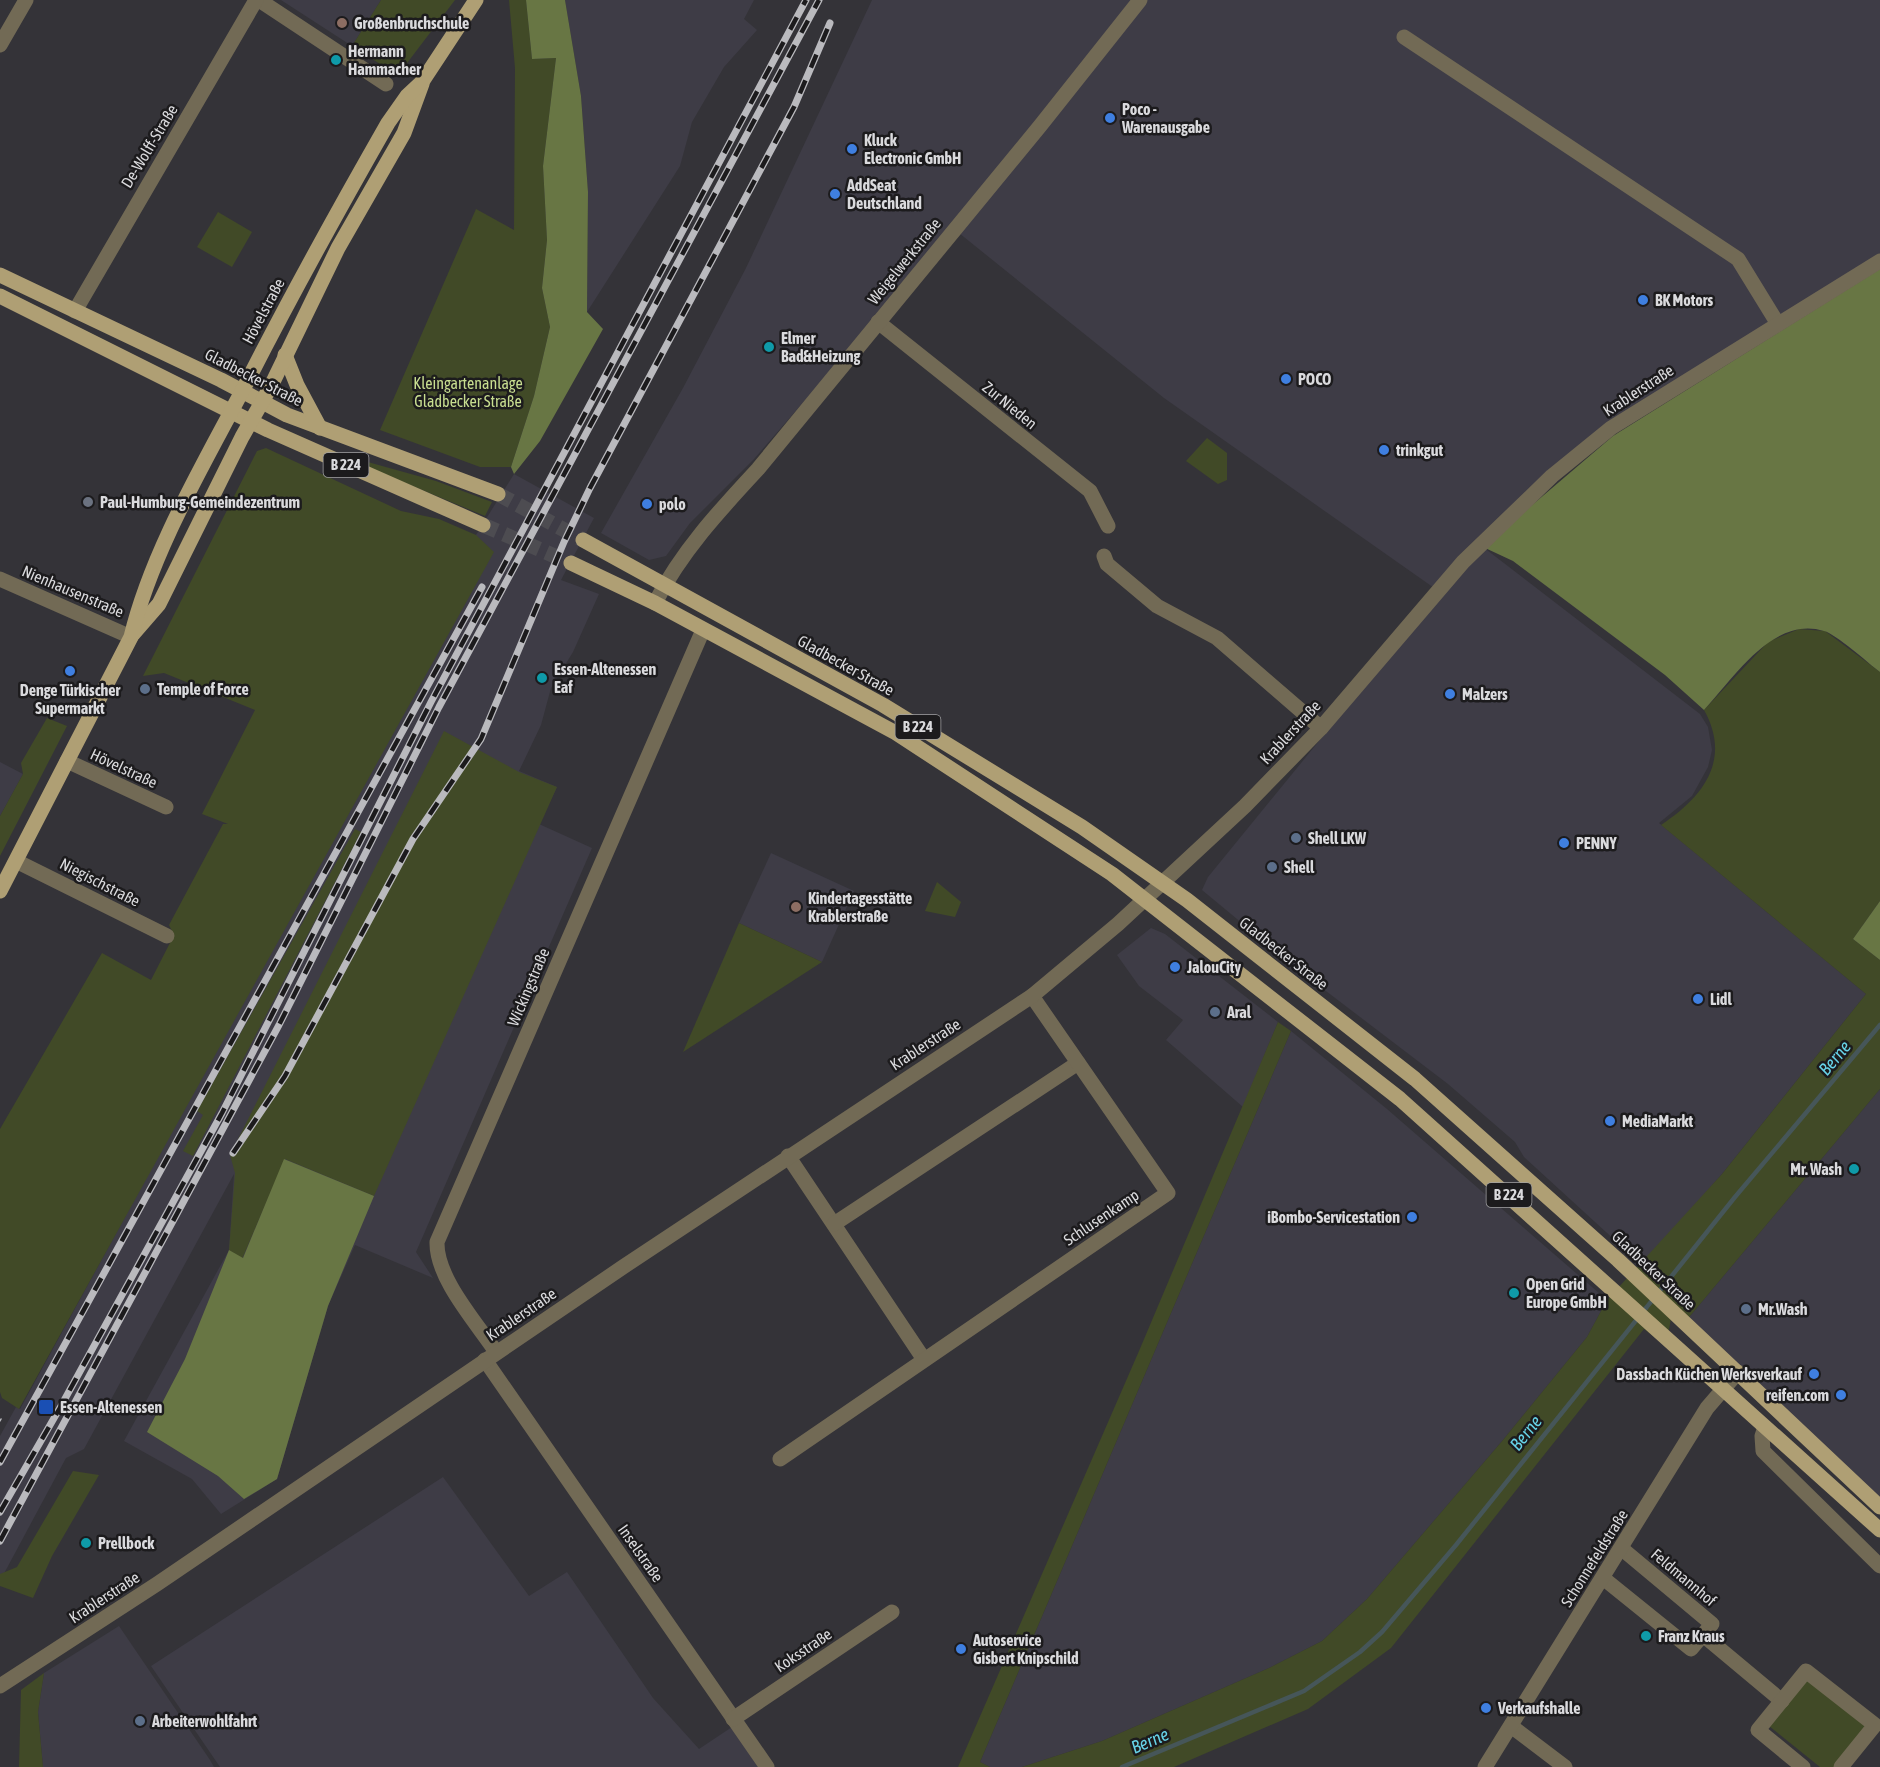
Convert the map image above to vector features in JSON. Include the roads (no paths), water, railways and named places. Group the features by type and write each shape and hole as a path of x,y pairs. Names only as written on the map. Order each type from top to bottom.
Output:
{"main road":[{"name":"Hövelstraße","path":"131,637 141,596 241,390 312,256 388,123 407,96 422,82 476,0"},
{"name":"Hövelstraße","path":"0,891 131,637 159,604 338,248 412,118 422,82"},
{"name":"Gladbecker Straße","path":"0,275 320,428 498,494"},
{"name":"B 224","path":"0,296 251,421 483,525"},
{"path":"285,355 297,385 320,428"},
{"name":"Gladbecker Straße","path":"583,540 883,705 1082,827 1163,882 1415,1079 1643,1284 1880,1507"},
{"name":"B 224","path":"571,563 655,603 896,733 1014,808 1145,899 1387,1088 1477,1165 1880,1530"},
{"path":"1387,1088 1404,1085 1415,1079"}],"street":[{"path":"0,45 26,0"},
{"path":"257,0 386,84"},
{"name":"De-Wolff-Straße","path":"75,310 257,0"},
{"name":"Weigelwerkstraße","path":"655,603 665,584 708,525 758,469 1040,126 1140,0"},
{"path":"1404,37 1738,259 1779,324"},
{"name":"Krablerstraße","path":"0,1686 157,1584 788,1156 1032,996 1145,899 1245,806 1321,728 1463,562 1552,476 1611,428 1880,261"},
{"name":"Zur Nieden","path":"878,322 1090,490 1108,526"},
{"path":"1104,556 1107,564 1157,606 1217,638 1321,728"},
{"name":"Nienhausenstraße","path":"0,579 131,637"},
{"name":"Wickingstraße","path":"490,1356 444,1275 437,1256 437,1242 703,630"},
{"name":"Hövelstraße","path":"67,760 166,807"},
{"name":"Niegischstraße","path":"16,861 167,936"},
{"name":"Schlusenkamp","path":"780,1459 923,1358 1168,1193 1032,996"},
{"path":"834,1224 1078,1063"},
{"path":"788,1156 923,1358"},
{"name":"Inselstraße","path":"490,1356 767,1767"},
{"name":"Schonnefeldstraße","path":"1485,1767 1707,1408 1738,1372"},
{"path":"1765,1427 1762,1436 1763,1451 1880,1566"},
{"name":"Feldmannhof","path":"1621,1548 1712,1623 1703,1635"},
{"path":"1603,1578 1691,1649 1703,1635 1782,1701"},
{"name":"Koksstraße","path":"733,1719 892,1612"},
{"path":"1803,1767 1758,1730 1806,1671 1875,1725 1841,1767"},
{"path":"1511,1726 1565,1767"}],"waterway":[{"name":"Berne","path":"1122,1767 1304,1691 1360,1652 1382,1632 1456,1545 1735,1197 1880,1025"}],"tunnel":[{"path":"498,494 583,540"},
{"path":"483,525 571,563"}],"railway":[{"path":"0,1512 222,1113 431,702 806,0"},
{"path":"0,1541 279,1025 439,707 819,0"},
{"path":"233,1153 285,1076 413,839 481,739 564,542 590,488 794,107 830,23"},
{"path":"0,1462 482,587"}],"place":[{"name":"Großenbruchschule","path":"342,23"},
{"name":"Hermann Hammacher","path":"336,60"},
{"name":"Poco - Warenausgabe","path":"1110,118"},
{"name":"Kluck Electronic GmbH","path":"852,149"},
{"name":"AddSeat Deutschland","path":"835,194"},
{"name":"BK Motors","path":"1643,300"},
{"name":"Elmer Bad&Heizung","path":"769,347"},
{"name":"POCO","path":"1286,379"},
{"name":"trinkgut","path":"1384,450"},
{"name":"Paul-Humburg-Gemeindezentrum","path":"88,502"},
{"name":"polo","path":"647,504"},
{"name":"Denge Türkischer Supermarkt","path":"70,671"},
{"name":"Essen-Altenessen Eaf","path":"542,678"},
{"name":"Temple of Force","path":"145,689"},
{"name":"Malzers","path":"1450,694"},
{"name":"Shell LKW","path":"1296,838"},
{"name":"PENNY","path":"1564,843"},
{"name":"Shell","path":"1272,867"},
{"name":"Kindertagesstätte Krablerstraße","path":"796,907"},
{"name":"JalouCity","path":"1175,967"},
{"name":"Lidl","path":"1698,999"},
{"name":"Aral","path":"1215,1012"},
{"name":"MediaMarkt","path":"1610,1121"},
{"name":"Mr. Wash","path":"1854,1169"},
{"name":"iBombo-Servicestation","path":"1412,1217"},
{"name":"Open Grid Europe GmbH","path":"1514,1293"},
{"name":"Mr.Wash","path":"1746,1309"},
{"name":"Dassbach Küchen Werksverkauf","path":"1814,1374"},
{"name":"reifen.com","path":"1841,1395"},
{"name":"Essen-Altenessen","path":"46,1407"},
{"name":"Prellbock","path":"86,1543"},
{"name":"Franz Kraus","path":"1646,1636"},
{"name":"Autoservice Gisbert Knipschild","path":"961,1649"},
{"name":"Verkaufshalle","path":"1486,1708"},
{"name":"Arbeiterwohlfahrt","path":"140,1721"}],"park label":[{"name":"Kleingartenanlage Gladbecker Straße","path":"468,392"}]}
